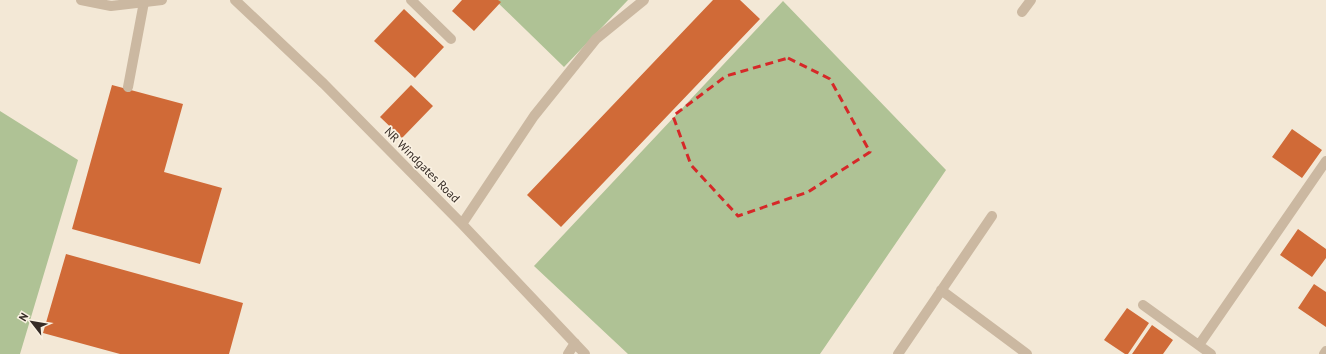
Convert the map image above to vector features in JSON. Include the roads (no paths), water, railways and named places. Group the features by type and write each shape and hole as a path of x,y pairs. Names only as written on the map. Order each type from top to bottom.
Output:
{"street":[{"path":"81,0 110,6 162,0"},
{"name":"NR Windgates Road","path":"235,0 324,84 462,224 585,354"},
{"path":"411,0 451,39"},
{"path":"462,224 534,116 596,39 644,0"},
{"path":"1022,12 1031,0"},
{"path":"128,86 144,2"},
{"path":"1199,346 1326,161"},
{"path":"898,354 992,216"},
{"path":"941,290 1027,354"},
{"path":"1143,305 1211,354"},
{"path":"568,354 575,343"}]}
